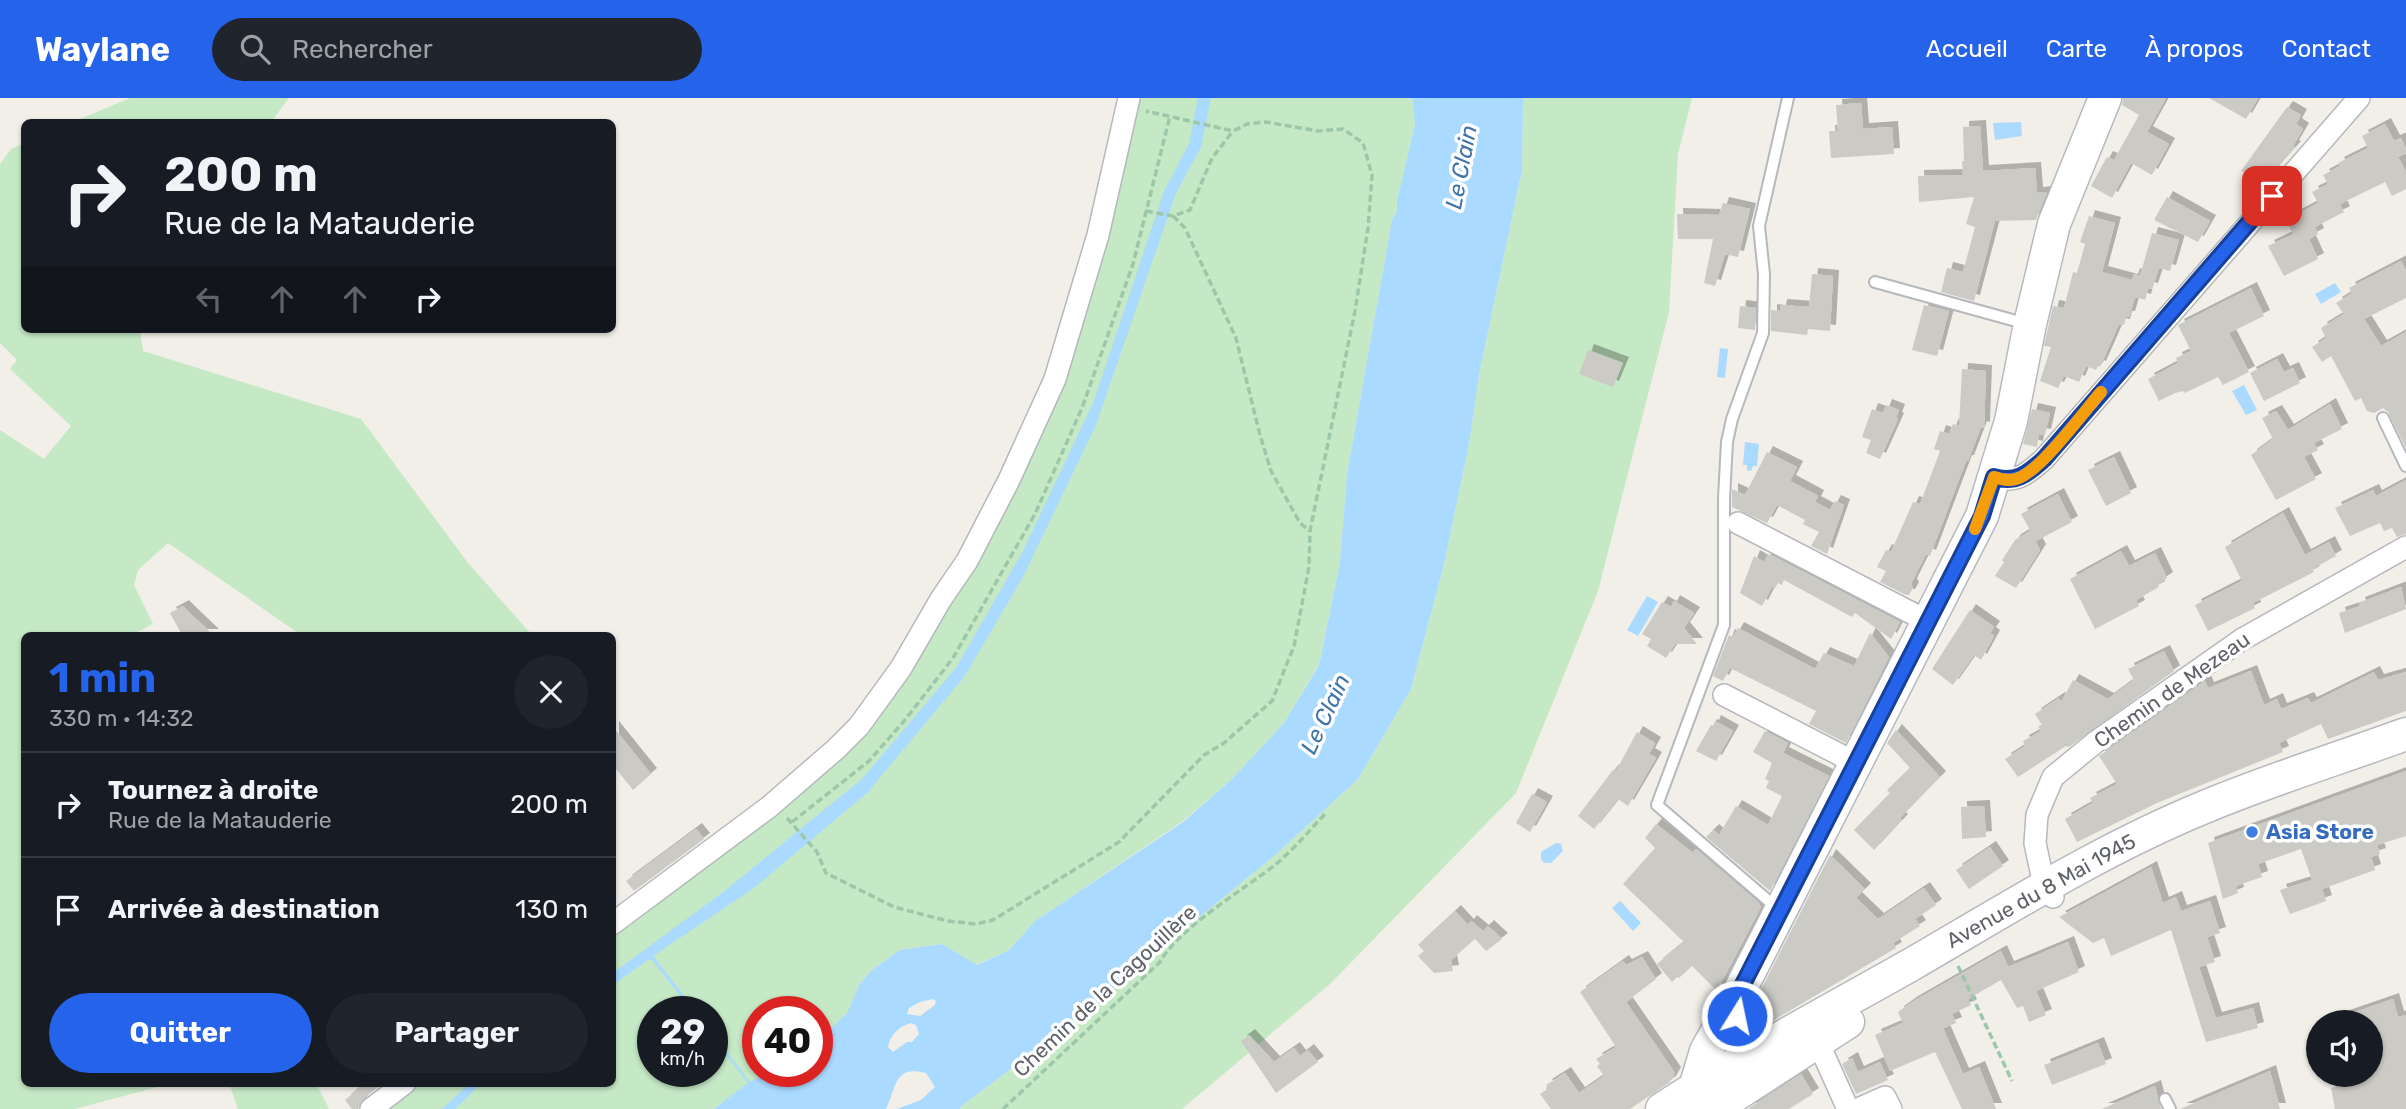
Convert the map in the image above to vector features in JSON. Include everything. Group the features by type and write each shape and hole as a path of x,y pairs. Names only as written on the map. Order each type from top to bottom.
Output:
{"main road":[{"path":"1706,1104 1706,1051 1738,994 1982,516 2011,421 2029,324 2054,224 2105,98"},
{"name":"Avenue du 8 Mai 1945","path":"1662,1109 1706,1104 1955,960 2050,892 2130,841 2207,806 2406,734"},
{"name":"Avenue du 8 Mai 1945","path":"1737,1062 1911,964 2050,892 2199,828 2406,751"},
{"path":"1706,1104 1737,1062 1738,994"}],"street":[{"path":"1994,477 2011,480 2022,477 2044,459 2359,98"},
{"path":"616,921 775,803 859,726 901,668 941,599 967,561 1009,480 1055,379 1098,235 1128,103"},
{"path":"1738,523 1927,621"},
{"name":"Chemin de Mezeau","path":"2050,892 2035,843 2037,815 2053,777 2097,741 2241,640 2406,547"},
{"path":"1724,695 1856,763"},
{"path":"1817,1040 1848,1109"},
{"path":"371,1109 400,1087"},
{"path":"1858,1109 1885,1097 1891,1109"}],"lane":[{"path":"1780,911 1657,805 1724,625 1727,442 1732,419 1763,333 1764,274 1759,226 1788,98"},
{"path":"1875,282 2029,324"},
{"path":"2383,418 2406,466"}],"path":[{"path":"1128,103 1233,131"},
{"path":"797,828 817,852 826,873 894,907 948,921 976,924 993,920 1119,842 1205,755 1224,743 1272,701 1294,646 1309,567 1310,531 1355,312 1368,228 1372,175 1363,143 1343,129 1318,131 1266,122 1247,124 1233,131 1212,158 1190,210 1173,216 1146,211"},
{"path":"1173,216 1185,228 1236,338 1271,471 1300,523 1310,531"},
{"name":"Chemin de la Cagouillère","path":"1003,1109 1160,962 1167,949 1219,906 1278,863 1325,814"},
{"path":"1955,960 2012,1081"}],"green space":[{"path":"130,98 289,98 273,119 80,119"},
{"path":"1129,98 1412,98 1415,125 1397,200 1397,211 1392,220 1347,474 1340,562 1319,664 1284,723 1232,779 1183,821 1035,921 1009,950 976,965 942,944 900,950 872,970 859,985 847,1013 833,1027 833,996 742,996 742,1087 833,1087 833,1084 864,1109 383,1109 413,1087 616,1087 616,929 775,803 901,668 1055,379"},
{"path":"1523,98 1692,98 1678,154 1669,312 1598,591 1516,793 1331,983 1182,1109 961,1109 960,1107 1044,1044 1274,856 1358,779 1411,689 1444,564 1469,444 1480,370 1522,170"},
{"path":"21,144 21,333 141,333 143,351 361,419 468,563 529,632 297,632 168,543 138,570 134,585 153,624 137,632 21,632 21,1087 157,1087 75,1109 0,1109 0,430 44,459 71,426 10,369 17,360 0,343 0,164 11,149"},
{"path":"230,1087 318,1087 329,1109 238,1109"}],"water":[{"path":"1198,98 1211,98 1201,147 1176,193 1096,425 1023,577 964,677 867,793 754,888 653,956 684,996 680,996 652,960 648,960 616,983 616,971 722,893 862,779 956,668 1023,551 1094,401 1165,189 1189,144"},
{"name":"Le Clain","path":"1412,98 1523,98 1522,170 1480,370 1469,444 1444,564 1411,689 1358,779 1274,856 1044,1044 960,1107 961,1109 897,1109 921,1100 935,1087 926,1073 916,1071 908,1072 898,1079 886,1109 714,1109 743,1087 833,1087 833,1027 847,1013 859,985 872,970 900,950 942,944 977,965 1009,950 1035,921 1183,822 1232,779 1284,723 1319,665 1340,562 1347,474 1397,200 1415,125","holes":["933,999 936,1001 935,1005 920,1016 907,1014 909,1008 920,1002","911,1023 916,1025 919,1034 912,1042 907,1042 893,1052 888,1047 893,1035 903,1026"]},
{"path":"2021,122 2022,136 1995,140 1993,123"},
{"path":"2335,283 2341,292 2321,304 2315,294"},
{"path":"1720,348 1728,349 1725,378 1717,377"},
{"path":"2244,385 2257,410 2246,415 2232,391"},
{"path":"1745,442 1759,444 1757,466 1753,466 1751,471 1747,470 1747,465 1743,465"},
{"path":"1647,596 1658,602 1638,636 1627,630"},
{"path":"1556,843 1561,844 1563,851 1551,863 1544,863 1541,852"},
{"path":"1620,901 1641,923 1633,931 1612,908"},
{"path":"728,1054 742,1072 742,1075 728,1057"},
{"path":"466,1087 478,1087 455,1109 442,1109"}],"building":[{"path":"2123,98 2166,98 2147,132 2169,144 2152,175 2131,163 2112,198 2091,186 2107,157 2114,160 2139,115 2122,105"},
{"path":"2209,98 2258,98 2246,119"},
{"path":"1861,103 1863,129 1892,127 1894,154 1831,158 1829,131 1838,131 1836,105"},
{"path":"2287,107 2301,115 2296,124 2303,129 2293,146 2295,147 2263,183 2241,171"},
{"path":"2385,124 2394,141 2401,138 2406,149 2406,153 2398,157 2406,172 2406,189 2392,196 2385,182 2340,204 2344,212 2315,227 2318,234 2309,239 2318,259 2284,276 2268,246 2293,234 2286,220 2318,203 2312,192 2328,184 2323,175 2340,166 2338,163 2368,148 2362,136"},
{"path":"1980,126 1983,171 2035,168 2037,193 2047,192 2036,220 1995,221 1974,301 1941,292 1947,268 1963,272 1975,227 1966,224 1974,197 1919,202 1918,176 1963,175 1963,127"},
{"path":"2167,197 2210,221 2198,242 2154,220"},
{"path":"1723,203 1750,209 1738,257 1725,254 1715,286 1704,283 1713,239 1678,239 1677,214 1719,215"},
{"path":"2089,216 2115,223 2102,272 2132,280 2134,274 2140,276 2152,233 2179,240 2170,271 2159,268 2145,300 2135,297 2129,317 2126,317 2124,325 2119,324 2100,367 2096,370 2086,366 2079,382 2064,376 2058,388 2040,381 2051,347 2044,346 2053,306 2064,308 2073,272 2077,273 2085,244 2080,242"},
{"path":"2401,261 2406,271 2406,298 2364,319 2381,346 2406,332 2406,448 2388,412 2383,408 2374,413 2367,411 2361,398 2355,401 2331,356 2322,362 2312,347 2326,338 2321,328 2344,314 2336,303 2352,293 2349,288"},
{"path":"1812,274 1833,276 1830,331 1808,329 1807,335 1771,331 1771,310 1780,311 1781,305 1809,307"},
{"path":"2251,288 2264,316 2229,333 2249,372 2223,385 2218,377 2185,393 2175,393 2159,401 2148,379 2178,363 2176,358 2191,351 2178,325"},
{"path":"1924,305 1949,311 1937,356 1912,350"},
{"path":"1740,306 1756,308 1755,330 1738,328"},
{"path":"1588,350 1623,363 1613,387 1579,374"},
{"path":"2277,359 2284,372 2293,368 2300,383 2264,401 2250,373"},
{"path":"1962,369 1986,371 1984,428 1981,427 1966,461 1930,556 1926,554 1911,584 1913,588 1909,595 1906,595 1880,582 1886,571 1877,567 1886,550 1891,552 1913,502 1920,504 1940,451 1934,449 1940,431 1949,434 1953,424 1959,426"},
{"path":"2330,404 2342,429 2314,443 2318,450 2304,457 2316,479 2276,500 2251,455 2273,439 2262,418 2276,411 2288,430"},
{"path":"1886,405 1899,410 1898,419 1880,459 1866,453 1871,440 1862,437 1872,409 1883,413"},
{"path":"2032,409 2050,413 2045,435 2039,434 2037,447 2023,444"},
{"path":"1767,452 1797,467 1790,481 1818,496 1815,502 1830,510 1835,501 1844,505 1827,554 1811,546 1819,532 1803,524 1805,520 1777,505 1767,523 1732,507 1732,489 1745,495"},
{"path":"2114,457 2131,493 2106,506 2088,470"},
{"path":"2406,480 2406,534 2397,537 2392,528 2384,531 2380,523 2350,536 2335,508 2373,490 2376,496"},
{"path":"2058,494 2072,522 2036,541 2021,514"},
{"path":"2283,513 2305,555 2329,542 2336,556 2312,569 2314,572 2253,603 2255,608 2208,631 2195,605 2242,581 2225,547"},
{"path":"2030,531 2040,550 2016,588 1995,576 2015,540"},
{"path":"2121,551 2129,566 2155,553 2167,578 2158,584 2159,587 2136,600 2139,606 2095,629 2070,579"},
{"path":"1769,554 1900,622 1891,639 1855,613 1852,617 1784,580 1782,585 1778,583 1775,588 1772,587 1762,606 1740,593 1754,556 1764,562"},
{"path":"2401,587 2406,609 2345,633 2339,613"},
{"path":"1674,601 1694,613 1684,628 1697,644 1675,644 1666,658 1647,646 1651,639 1642,634 1662,602 1671,607"},
{"path":"183,606 210,632 180,632 170,613"},
{"path":"1970,610 1994,627 1990,633 1994,636 1981,660 1974,655 1953,685 1932,669"},
{"path":"1738,628 1815,669 1824,653 1854,666 1870,633 1889,657 1846,743 1809,724 1816,711 1730,668 1723,681 1713,676 1729,635 1733,637"},
{"path":"2164,651 2174,671 2069,747 2066,746 2018,777 2005,759 2025,746 2023,741 2041,731 2038,726 2042,725 2035,714 2059,698 2061,702 2073,680 2108,699 2134,680 2128,669"},
{"path":"2251,671 2264,705 2277,699 2281,709 2308,698 2311,703 2374,672 2378,680 2406,672 2406,711 2328,739 2321,724 2279,743 2283,752 2157,803 2077,842 2065,819 2093,803 2090,798 2117,784 2099,756 2205,681 2208,688"},
{"path":"1715,721 1733,731 1716,761 1696,751"},
{"path":"1896,730 1940,777 1900,818 1902,820 1874,850 1854,830 1890,793 1887,790 1910,768 1887,743"},
{"path":"616,731 651,774 633,790 616,769"},
{"path":"1765,731 1788,743 1783,753 1829,776 1770,891 1706,837 1713,830 1719,835 1736,806 1768,825 1782,796 1766,788 1769,781 1765,779 1772,763 1753,752"},
{"path":"1637,732 1655,743 1649,754 1656,758 1628,806 1618,799 1594,829 1578,816 1613,770 1616,771"},
{"path":"2406,771 2406,836 2377,845 2380,854 2371,857 2375,870 2322,889 2326,901 2290,914 2280,890 2312,880 2301,849 2258,864 2262,877 2236,886 2238,893 2223,899 2208,843"},
{"path":"1532,794 1547,802 1530,832 1516,823"},
{"path":"1984,806 1986,837 1962,839 1961,807"},
{"path":"1656,824 1693,853 1696,849 1761,907 1717,991 1692,966 1672,982 1657,964 1684,942 1623,884 1655,848 1645,838"},
{"path":"696,829 704,839 634,891 626,881"},
{"path":"1990,847 2003,866 1969,889 1956,870"},
{"path":"1830,855 1865,889 1856,898 1878,919 1924,888 1936,905 1915,919 1920,926 1893,943 1896,948 1764,1026 1752,1007"},
{"path":"2151,867 2163,903 2176,897 2181,911 2210,901 2220,933 2207,937 2215,962 2199,967 2216,1018 2253,1008 2258,1028 2206,1042 2171,930 2111,956 2104,938 2093,943 2059,917"},
{"path":"1455,911 1468,925 1471,921 1483,931 1488,926 1502,939 1486,951 1475,939 1451,960 1453,971 1434,973 1418,956 1424,951 1418,945"},
{"path":"2068,942 2079,972 2036,991 2046,1015 2029,1022 2023,1006 2017,1008 2001,980 1968,999 1971,1005 1952,1014 1956,1023 1943,1028 1963,1074 1979,1067 1996,1109 1962,1109 1935,1052 1890,1071 1875,1035 1903,1023 1898,1012 2001,951 2008,967"},
{"path":"1642,957 1656,979 1626,1002 1675,1073 1670,1082 1630,1109 1551,1109 1540,1094 1549,1088 1546,1085 1565,1073 1579,1093 1604,1076 1596,1059 1616,1047 1580,992 1623,961 1626,965"},
{"path":"2393,999 2398,1017 2406,1015 2406,1109 2335,1109 2331,1088 2383,1087 2383,1010 2361,1010"},
{"path":"1249,1035 1274,1062 1294,1048 1300,1056 1308,1050 1318,1062 1276,1093 1241,1041"},
{"path":"2098,1043 2106,1064 2052,1085 2044,1065"},
{"path":"1852,1058 1858,1072 1880,1062 1888,1080 1856,1094 1842,1064"},
{"path":"2270,1071 2280,1109 2180,1109"},
{"path":"1801,1074 1813,1094 1789,1109 1748,1109"},
{"path":"2155,1086 2161,1109 2102,1109"},
{"path":"360,1087 378,1087 363,1099 358,1109 352,1109 345,1100"}],"slow traffic":[{"path":"1975,529 1982,516 1994,477 2003,480 2022,477 2044,459 2101,392"}],"place":[{"name":"Asia Store","path":"2252,832"}],"route":[{"path":"1737,1016 1738,994 1982,516 1994,477 2003,480 2022,477 2044,459 2272,196"}]}
